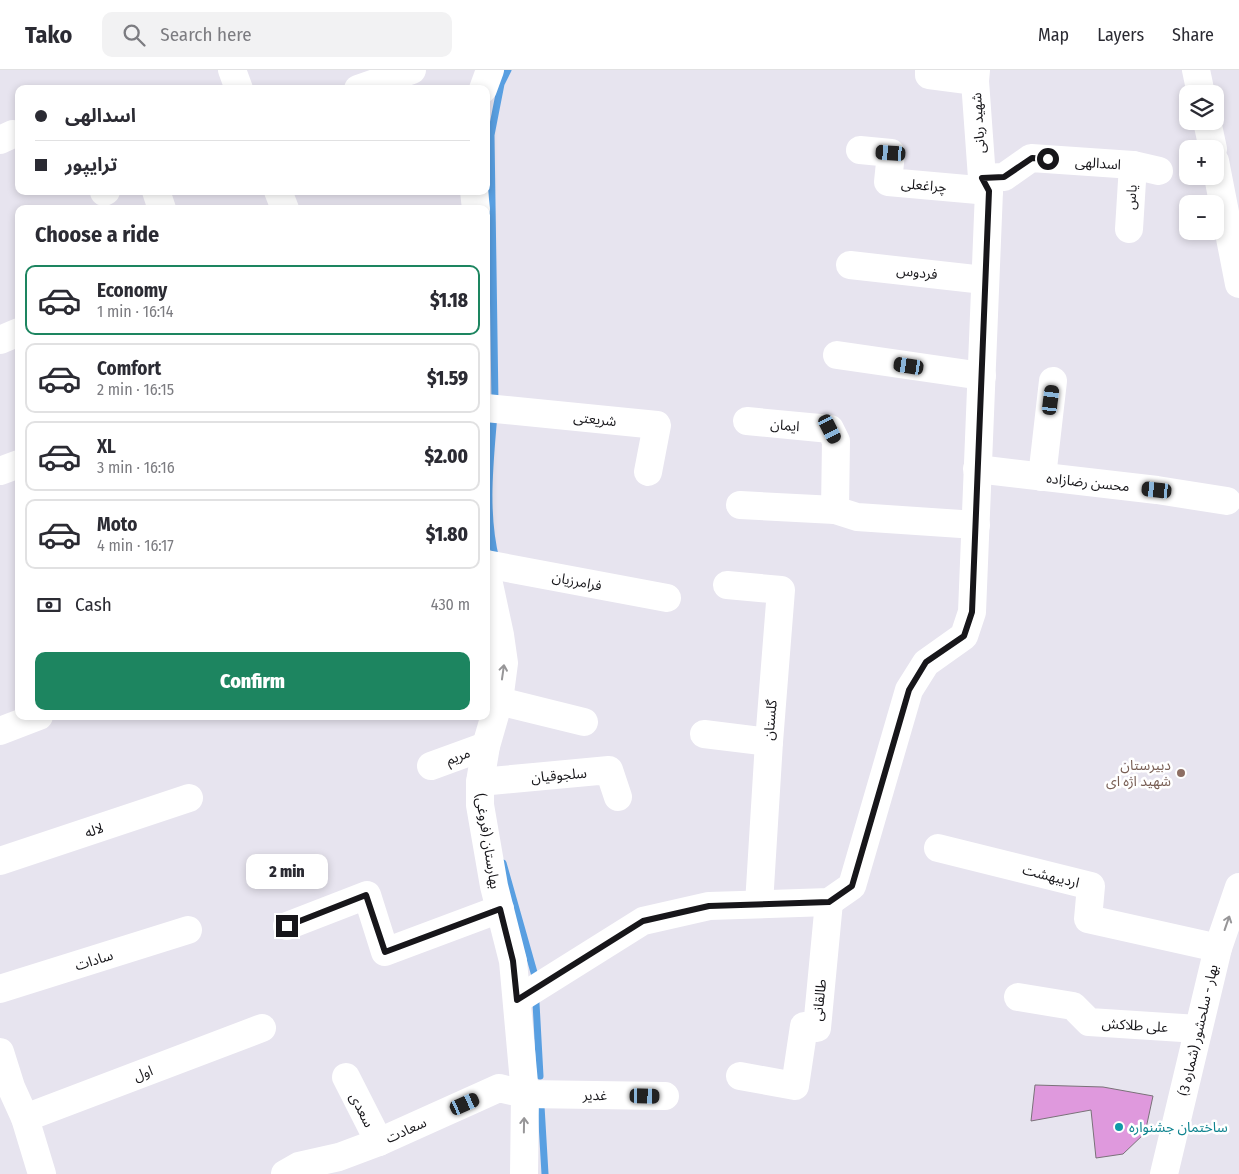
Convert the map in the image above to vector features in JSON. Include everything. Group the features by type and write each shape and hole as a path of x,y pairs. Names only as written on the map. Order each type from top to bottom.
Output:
{"street":[{"path":"232,70 238,85"},
{"path":"369,85 412,70"},
{"path":"929,70 929,75 976,76"},
{"path":"1196,70 1199,85"},
{"name":"شهید ربانی","path":"829,902 852,886 909,690 926,662 964,636 972,612 982,376 985,184 976,76"},
{"name":"چراغعلی","path":"860,150 891,153 888,182 985,184"},
{"name":"اسدالهی","path":"985,184 1004,177 1032,158 1146,168"},
{"name":"یاس","path":"1129,229 1146,168"},
{"path":"1220,185 1239,284"},
{"name":"فردوس","path":"850,265 984,280"},
{"path":"0,340 15,334"},
{"path":"837,354 982,376"},
{"path":"1042,477 1054,381"},
{"name":"شریعتی","path":"495,409 657,425 648,472"},
{"name":"ایمان","path":"747,421 830,429 836,441 834,510"},
{"path":"0,471 15,465"},
{"name":"محسن رضازاده","path":"977,469 1157,490 1227,501"},
{"path":"740,505 834,510 857,517 976,525"},
{"name":"فرامرزیان","path":"492,567 667,598"},
{"name":"بهارستان (فروغی)","path":"492,567 504,664 505,702 486,746 489,781 480,805 494,886 513,961 525,1094 524,1174"},
{"name":"گلستان","path":"727,585 782,590 768,742 759,904"},
{"path":"505,702 584,722"},
{"path":"0,730 28,720"},
{"path":"704,734 768,742"},
{"name":"مریم","path":"431,766 486,746"},
{"name":"سلجوقیان","path":"489,781 609,770 618,797"},
{"name":"لاله","path":"0,861 189,798"},
{"name":"اردیبهشت","path":"938,848 1091,886 1088,919 1218,948"},
{"name":"بهار - سلحشور (شماره 3)","path":"1164,1174 1218,948 1239,887"},
{"path":"287,926 366,895 385,952 500,909"},
{"path":"517,1000 643,921 709,906 829,902"},
{"name":"طالقانی","path":"740,1076 795,1086 804,1026 817,1028 829,902"},
{"name":"سادات","path":"0,989 188,930"},
{"name":"علی طلاکش","path":"1018,997 1073,1006 1089,1022 1198,1030"},
{"name":"اول","path":"25,1118 262,1028"},
{"path":"0,1052 5,1089 25,1118 42,1174"},
{"name":"سعدی","path":"346,1077 379,1142"},
{"name":"سعادت","path":"285,1174 299,1166 339,1158 379,1142 499,1088 525,1094"},
{"name":"غدیر","path":"525,1094 665,1096"}],"building":[{"name":"ساختمان جشنواره","path":"1035,1085 1103,1087 1153,1096 1145,1133 1123,1154 1096,1158 1091,1110 1031,1121"}],"waterway":[{"path":"495,403 491,135 501,84 508,70"},
{"path":"490,469 494,414"},
{"path":"490,524 496,560"},
{"path":"503,863 535,976"},
{"path":"536,1003 540,1076"},
{"path":"541,1106 545,1174"}],"place":[{"name":"دبیرستان شهید اژه ای","path":"1181,773"},
{"name":"ساختمان جشنواره","path":"1119,1127"}],"route":[{"path":"287,926 366,895 385,952 500,909 513,961 517,1000 643,921 709,906 829,902 852,886 909,690 926,662 964,636 972,612 989,191 982,178 1004,177 1032,158 1048,159"}]}
